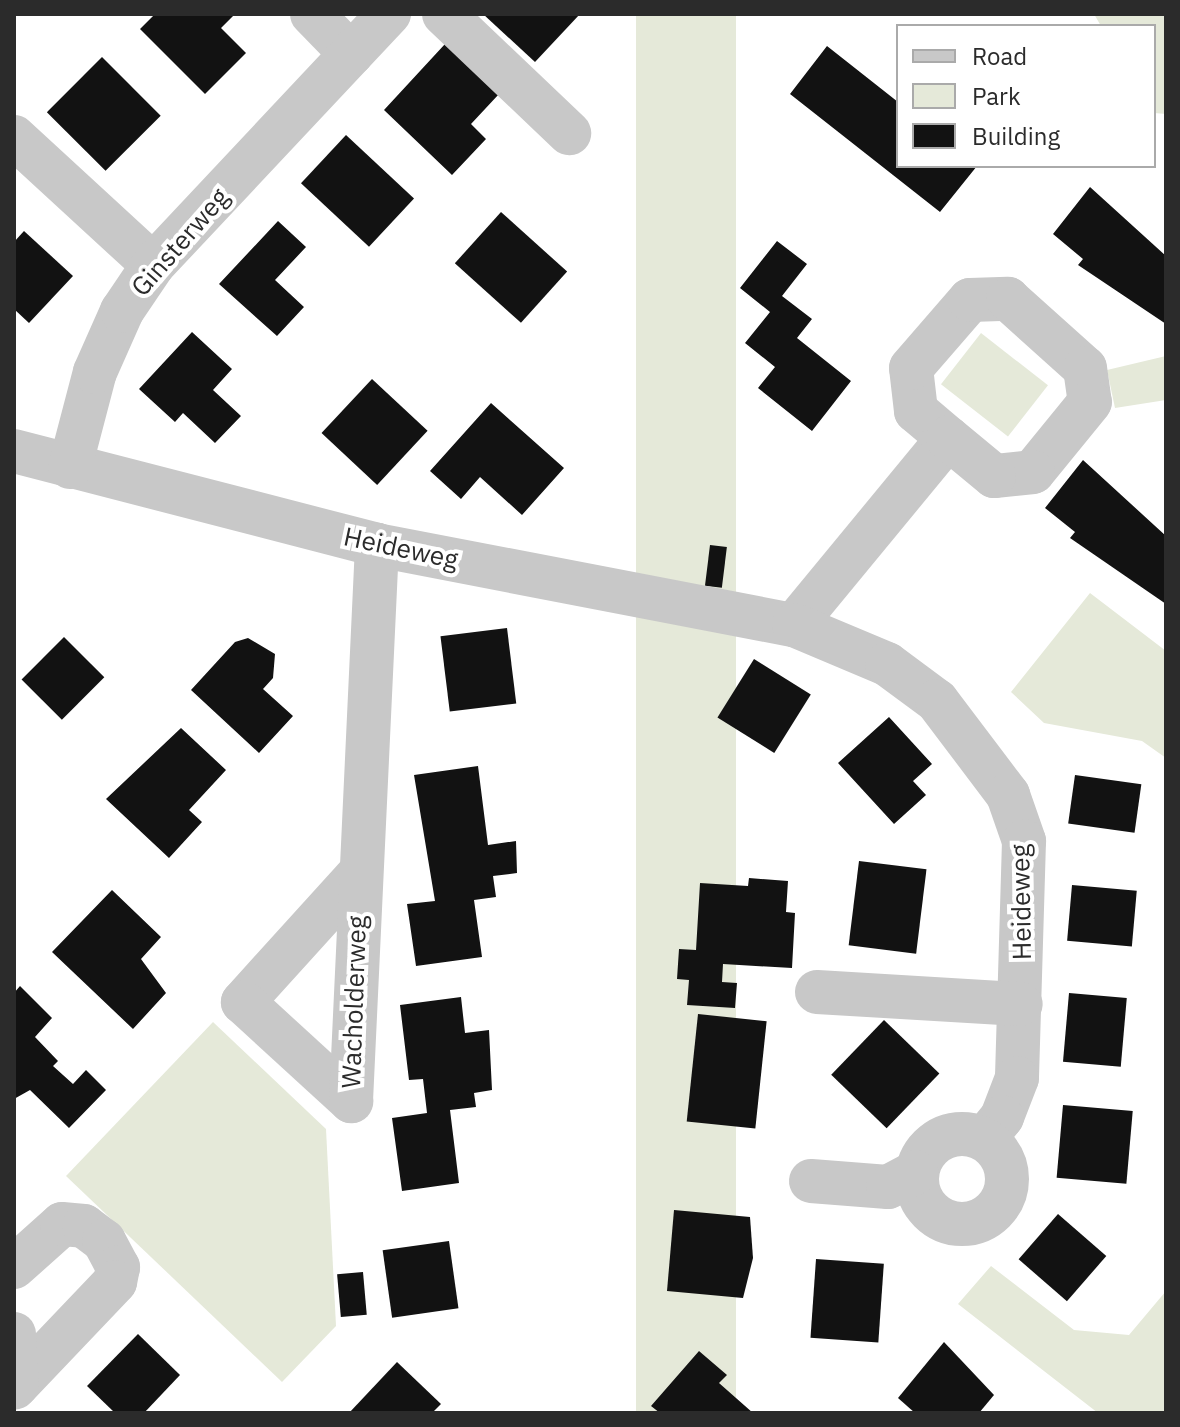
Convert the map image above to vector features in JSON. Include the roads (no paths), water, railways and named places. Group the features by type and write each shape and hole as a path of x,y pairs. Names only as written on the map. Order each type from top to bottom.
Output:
{"street":[{"path":"312,14 351,54"},
{"name":"Ginsterweg","path":"70,467 95,372 122,311 153,265 389,14"},
{"path":"444,14 569,133"},
{"path":"14,137 153,265"},
{"path":"794,625 948,438"},
{"name":"Heideweg","path":"14,451 377,545 794,625 887,664 937,701 1008,795 1024,841 1017,1078 1002,1117 984,1139"},
{"path":"359,874 377,545"},
{"path":"817,992 1021,1004"},
{"path":"811,1181 888,1187 916,1172 941,1138 984,1139 1007,1177 987,1217 942,1220 921,1200 916,1172"},
{"path":"14,1267 62,1224 84,1226 104,1241 118,1267 115,1282 16,1386"},
{"path":"14,1334 16,1386"}]}
